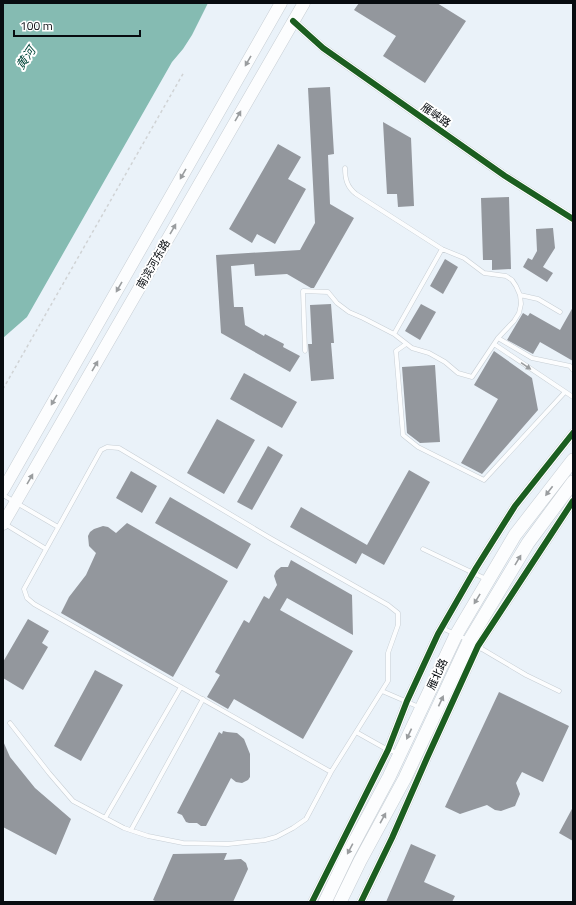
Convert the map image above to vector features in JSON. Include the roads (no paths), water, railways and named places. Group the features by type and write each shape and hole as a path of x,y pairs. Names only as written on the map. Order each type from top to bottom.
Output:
{"main road":[{"name":"南滨河东路","path":"3,490 281,3"},
{"name":"南滨河东路","path":"3,523 16,503 304,3"},
{"path":"267,27 284,37"},
{"name":"雁北路","path":"324,902 389,777 394,752 421,708 456,635 515,535 573,460"},
{"name":"雁北路","path":"340,902 360,860 405,778 474,644 528,544 573,482"}],"street":[{"name":"雁峡路","path":"293,20 323,48 505,176 573,219"},
{"path":"312,902 394,752 407,701 442,628 473,573 515,506 573,433"},
{"path":"361,902 392,838 474,644 573,501"}],"lane":[{"path":"305,351 303,291 328,292 337,303 349,312 394,334 412,348 429,353 445,362 458,373 472,377 498,338 514,321 519,313 521,304 520,295 516,286 506,276 484,273 464,258 442,249 356,194 346,183 345,168"},
{"path":"394,334 442,249"},
{"path":"520,295 538,299 560,312"},
{"path":"498,338 532,358 570,366 573,370"},
{"path":"406,344 396,351 403,435 418,447 484,480 564,392"},
{"path":"494,344 573,397"},
{"path":"10,724 73,801 131,830 148,836 183,843 228,844 265,840 287,831 306,819 331,772 388,681 388,653 398,625 398,614 388,605 270,538 119,448 107,447 101,450 24,589 30,602 331,772"},
{"path":"3,495 58,527"},
{"path":"3,523 46,549"},
{"path":"423,549 488,580"},
{"path":"442,628 474,644 526,675 559,690"},
{"path":"106,818 181,687"},
{"path":"382,690 421,708"},
{"path":"131,830 203,699"},
{"path":"356,732 394,752"}],"water":[{"name":"黄河","path":"3,3 208,3 192,35 172,62 27,317 3,338"}]}
